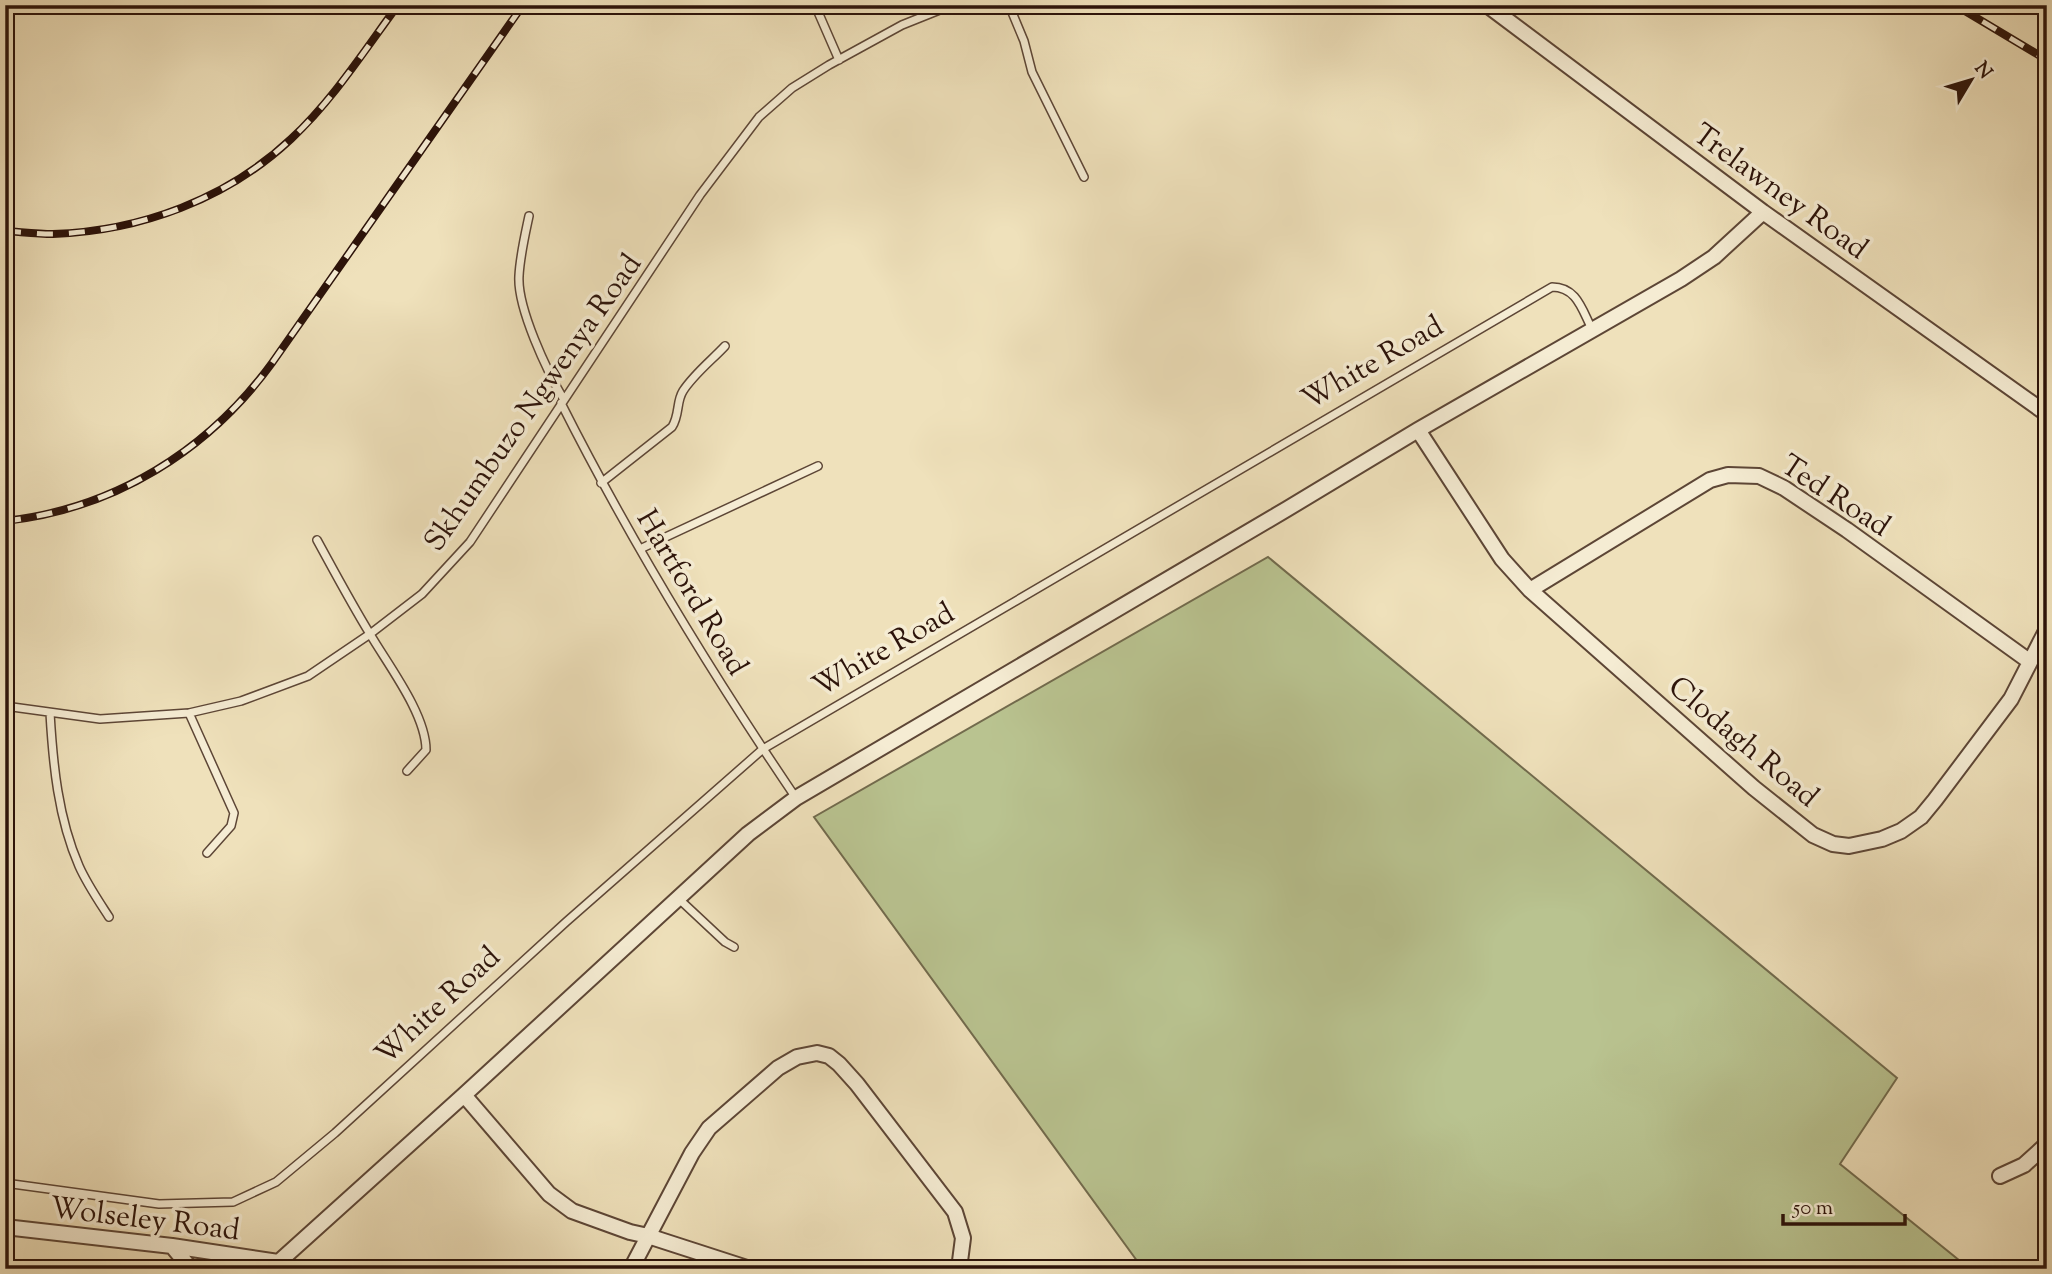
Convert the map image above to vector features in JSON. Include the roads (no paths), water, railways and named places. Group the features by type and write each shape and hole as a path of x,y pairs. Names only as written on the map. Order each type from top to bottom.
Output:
{"street":[{"name":"Trelawney Road","path":"1487,5 1763,212 2047,414"},
{"path":"275,1265 748,834 796,798 1418,429 1692,272 1714,257 1763,212"},
{"name":"Clodagh Road","path":"1418,429 1502,559 1530,590 1754,788 1813,835 1833,844 1849,846 1882,839 1921,817 2011,699 2047,629"},
{"name":"Ted Road","path":"1530,590 1710,480 1728,475 1759,476 1784,488 1847,530 2029,661"},
{"path":"631,1269 692,1153 709,1128 778,1068 797,1057 817,1053 829,1056 857,1084 956,1212 963,1238 959,1269"},
{"path":"464,1095 549,1194 572,1211 750,1269"},
{"path":"2000,1176 2024,1165 2047,1144"},
{"name":"Wolseley Road","path":"5,1227 172,1246 275,1265"},
{"path":"172,1246 191,1269"}],"lane":[{"path":"815,5 839,60"},
{"name":"Skhumbuzo Ngwenya Road","path":"5,706 100,719 190,713 241,701 308,676 370,635 422,594 470,542 700,195 759,117 792,88 839,60 902,25 952,5"},
{"path":"1009,5 1024,41 1032,72 1084,177"},
{"name":"Hartford Road","path":"529,216 519,278 522,302 547,369 601,483 714,675 796,798"},
{"name":"White Road","path":"5,1183 159,1204 233,1202 258,1192 276,1182 335,1133 566,922 764,750 1552,287 1567,288 1573,293 1593,331"},
{"path":"601,483 672,427 677,419 683,391 725,346"},
{"path":"640,549 818,466"},
{"path":"317,540 370,635 403,687 424,733 426,750 407,771"},
{"path":"50,713 54,774 66,825 78,863 108,917"},
{"path":"190,713 234,813 231,826 207,853"},
{"path":"678,898 725,942 734,947"}],"railway":[{"path":"5,231 53,234 118,226 181,208 239,179 291,139 321,108 398,5"},
{"path":"5,521 84,504 121,489 188,448 219,423 247,395 272,363 523,5"},
{"path":"1955,5 2047,60"}]}
